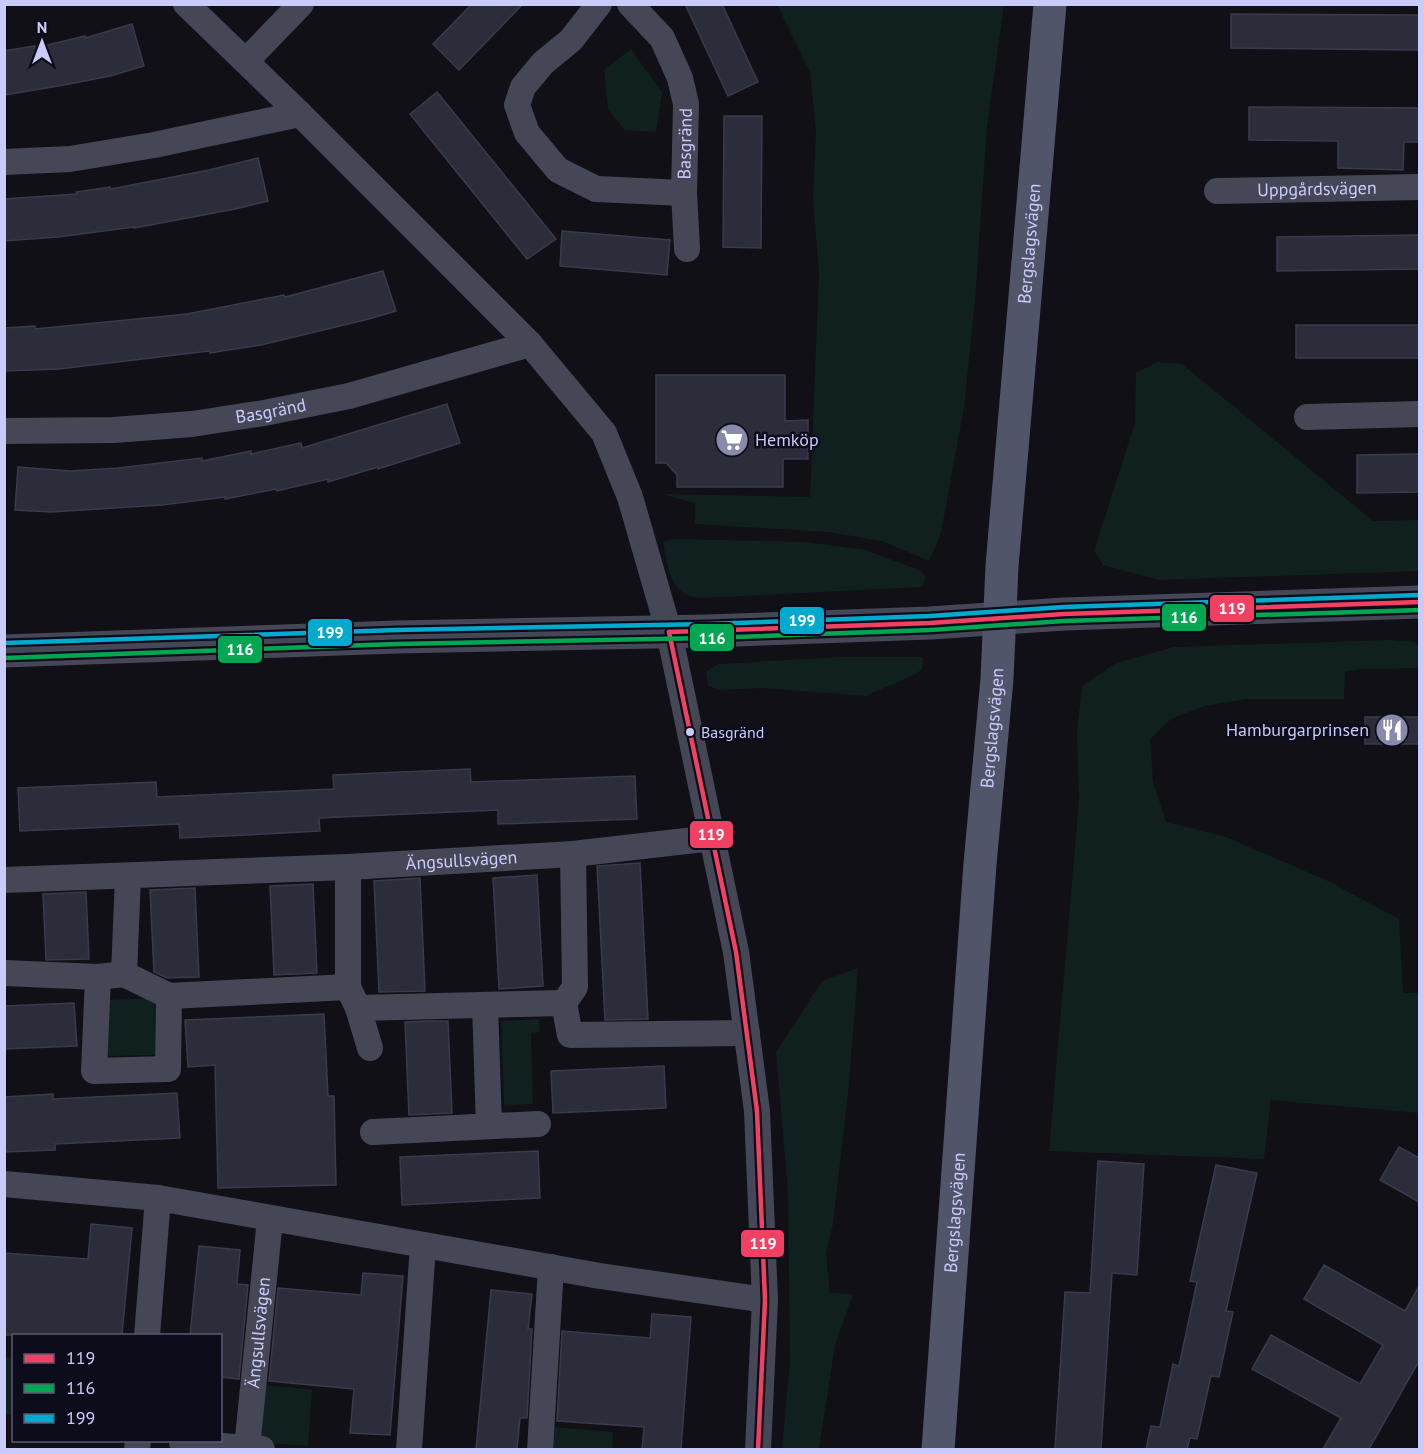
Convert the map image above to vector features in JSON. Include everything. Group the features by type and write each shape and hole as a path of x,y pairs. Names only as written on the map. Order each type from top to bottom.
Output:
{"main road":[{"name":"Bergslagsvägen","path":"938,1449 1021,334 1050,4"}],"street":[{"path":"186,4 300,114 530,344 604,433 630,497 669,632 736,952 747,1033 757,1111 765,1300 758,1449"},
{"path":"246,61 301,4"},
{"name":"Basgränd","path":"599,4 571,40 543,63 523,87 517,105 527,133 558,170 596,189 684,193"},
{"name":"Basgränd","path":"630,4 662,38 680,78 686,104 684,193 687,249"},
{"path":"4,162 70,159 154,145 300,114"},
{"name":"Uppgårdsvägen","path":"1217,190 1419,187"},
{"name":"Basgränd","path":"4,432 114,430 192,424 264,413 349,396 530,344"},
{"path":"1307,417 1419,414"},
{"path":"4,651 397,637 669,632 930,623 999,618 1419,602"},
{"name":"Ängsullsvägen","path":"4,880 348,867 573,854 712,838"},
{"path":"573,854 575,987 564,1003 570,1035 747,1033"},
{"path":"348,867 353,997 370,1048"},
{"path":"124,974 128,876"},
{"path":"4,974 98,977 124,974 168,996 353,997 485,1005 564,1003"},
{"path":"98,977 94,1071 168,1069 168,996"},
{"path":"485,1005 489,1126"},
{"path":"373,1132 538,1124"},
{"path":"4,1184 159,1198 551,1268 765,1300"},
{"path":"147,1334 159,1198"},
{"name":"Ängsullsvägen","path":"182,1443 255,1449 270,1219"},
{"path":"409,1449 423,1245"},
{"path":"540,1449 551,1268"}],"shaded area":[{"path":"777,5 1004,5 987,126 975,301 964,407 941,533 929,561 882,541 828,532 695,524 695,503 661,494 810,497 819,272 813,200 816,132 810,72"},
{"path":"631,49 662,93 656,132 625,130 608,109 604,70"},
{"path":"1158,362 1182,364 1373,521 1419,520 1419,571 1159,580 1103,565 1094,551 1135,423 1136,373"},
{"path":"672,539 806,542 865,550 919,570 926,577 921,587 702,598 687,595 676,586 672,579 663,542"},
{"path":"1391,640 1415,642 1419,648 1419,668 1360,669 1345,672 1344,699 1247,699 1204,706 1171,719 1150,739 1153,781 1166,822 1226,837 1326,880 1399,919 1403,993 1419,993 1419,1113 1271,1100 1264,1159 1049,1151 1079,800 1077,732 1082,686 1116,663 1174,647"},
{"path":"844,657 923,657 922,669 916,674 866,696 764,688 721,690 708,686 706,671 719,664"},
{"path":"858,968 849,1084 833,1224 826,1253 830,1293 853,1294 835,1345 819,1449 782,1449 790,1361 788,1192 776,1052 822,981"},
{"path":"154,998 156,1055 108,1056 106,1000"},
{"path":"539,1019 540,1032 531,1033 533,1104 504,1106 501,1021"},
{"path":"5,1357 12,1358 12,1415 5,1414"},
{"path":"260,1385 312,1389 308,1446 255,1442"},
{"path":"551,1427 613,1432 612,1449 549,1450"}],"building":[{"path":"472,4 523,4 459,70 433,44"},
{"path":"685,4 722,4 758,82 728,96"},
{"path":"1231,14 1419,15 1419,50 1231,48"},
{"path":"132,24 144,66 110,76 4,95 4,51 35,46 35,48 85,36 85,38"},
{"path":"437,92 556,239 527,259 410,114"},
{"path":"1249,107 1419,108 1419,142 1404,142 1403,170 1338,168 1338,141 1249,140"},
{"path":"724,116 762,116 761,248 723,247"},
{"path":"258,158 268,201 134,228 4,241 4,199 77,194 76,192 110,187 111,189"},
{"path":"562,231 670,240 667,275 560,266"},
{"path":"1419,235 1419,269 1277,271 1277,237"},
{"path":"383,271 396,311 369,319 261,345 210,353 209,351 59,369 4,371 4,328 35,326 35,329 187,314 284,295 285,297"},
{"path":"1296,325 1419,325 1419,358 1296,358"},
{"name":"Hemköp","path":"656,375 785,375 785,421 808,420 808,459 783,459 783,487 677,487 677,475 666,463 656,463"},
{"path":"447,404 460,443 328,482 328,479 277,491 276,489 225,499 225,497 162,505 51,512 15,510 18,467 70,471 118,468 202,458 202,461 251,451 251,454 301,443 302,448"},
{"path":"1419,454 1419,492 1357,493 1357,455"},
{"name":"Hamburgarprinsen","path":"1365,717 1419,717 1419,744 1365,744"},
{"path":"470,769 471,782 635,776 637,819 498,824 498,810 319,818 320,831 227,836 180,838 179,824 20,831 18,788 156,782 157,797 334,789 333,775"},
{"path":"640,863 648,1019 605,1020 597,866"},
{"path":"537,875 543,986 499,989 493,878"},
{"path":"420,878 425,991 379,992 374,881"},
{"path":"313,884 317,973 274,975 270,886"},
{"path":"195,888 199,977 167,978 154,972 150,890"},
{"path":"86,892 89,959 46,960 43,894"},
{"path":"74,1003 77,1046 4,1049 4,1006"},
{"path":"324,1014 328,1096 334,1096 336,1185 218,1188 215,1065 188,1067 185,1020"},
{"path":"448,1021 452,1113 409,1115 405,1022"},
{"path":"664,1066 666,1108 553,1113 551,1071"},
{"path":"177,1093 180,1138 55,1144 55,1150 4,1152 4,1097 53,1094 53,1099"},
{"path":"1399,1147 1419,1158 1419,1202 1380,1180"},
{"path":"538,1151 540,1198 402,1205 400,1157"},
{"path":"1098,1161 1144,1164 1137,1275 1112,1273 1101,1449 1055,1449 1065,1292 1090,1293"},
{"path":"1216,1165 1257,1173 1226,1311 1233,1312 1219,1377 1211,1376 1197,1439 1190,1438 1187,1449 1146,1449 1151,1426 1160,1427 1173,1364 1179,1366 1197,1282 1190,1281"},
{"path":"91,1224 132,1228 122,1334 4,1335 4,1253 88,1259"},
{"path":"199,1246 240,1250 237,1284 248,1285 239,1379 222,1377 222,1334 190,1334"},
{"path":"1324,1265 1405,1311 1419,1286 1419,1361 1369,1449 1323,1449 1341,1418 1252,1369 1271,1335 1360,1384 1383,1345 1304,1299"},
{"path":"363,1273 403,1276 390,1435 350,1433 354,1389 269,1381 278,1288 361,1295"},
{"path":"491,1290 532,1294 528,1329 532,1329 527,1418 520,1418 517,1449 476,1449"},
{"path":"652,1314 691,1317 681,1449 642,1449 644,1427 557,1421 562,1331 650,1338"}],"transit line":[{"name":"199","path":"4,643 397,630 707,624 930,616 1064,607 1420,595"},
{"name":"119","path":"669,632 930,623 1064,614 1420,602"},
{"name":"116","path":"4,658 397,644 707,638 930,630 1064,621 1420,610"},
{"name":"119","path":"669,632 736,952 757,1111 765,1300 758,1450"}],"place":[{"name":"Hemköp","path":"732,440"},
{"name":"Hamburgarprinsen","path":"1392,730"},
{"name":"Basgränd","path":"690,732"}]}
